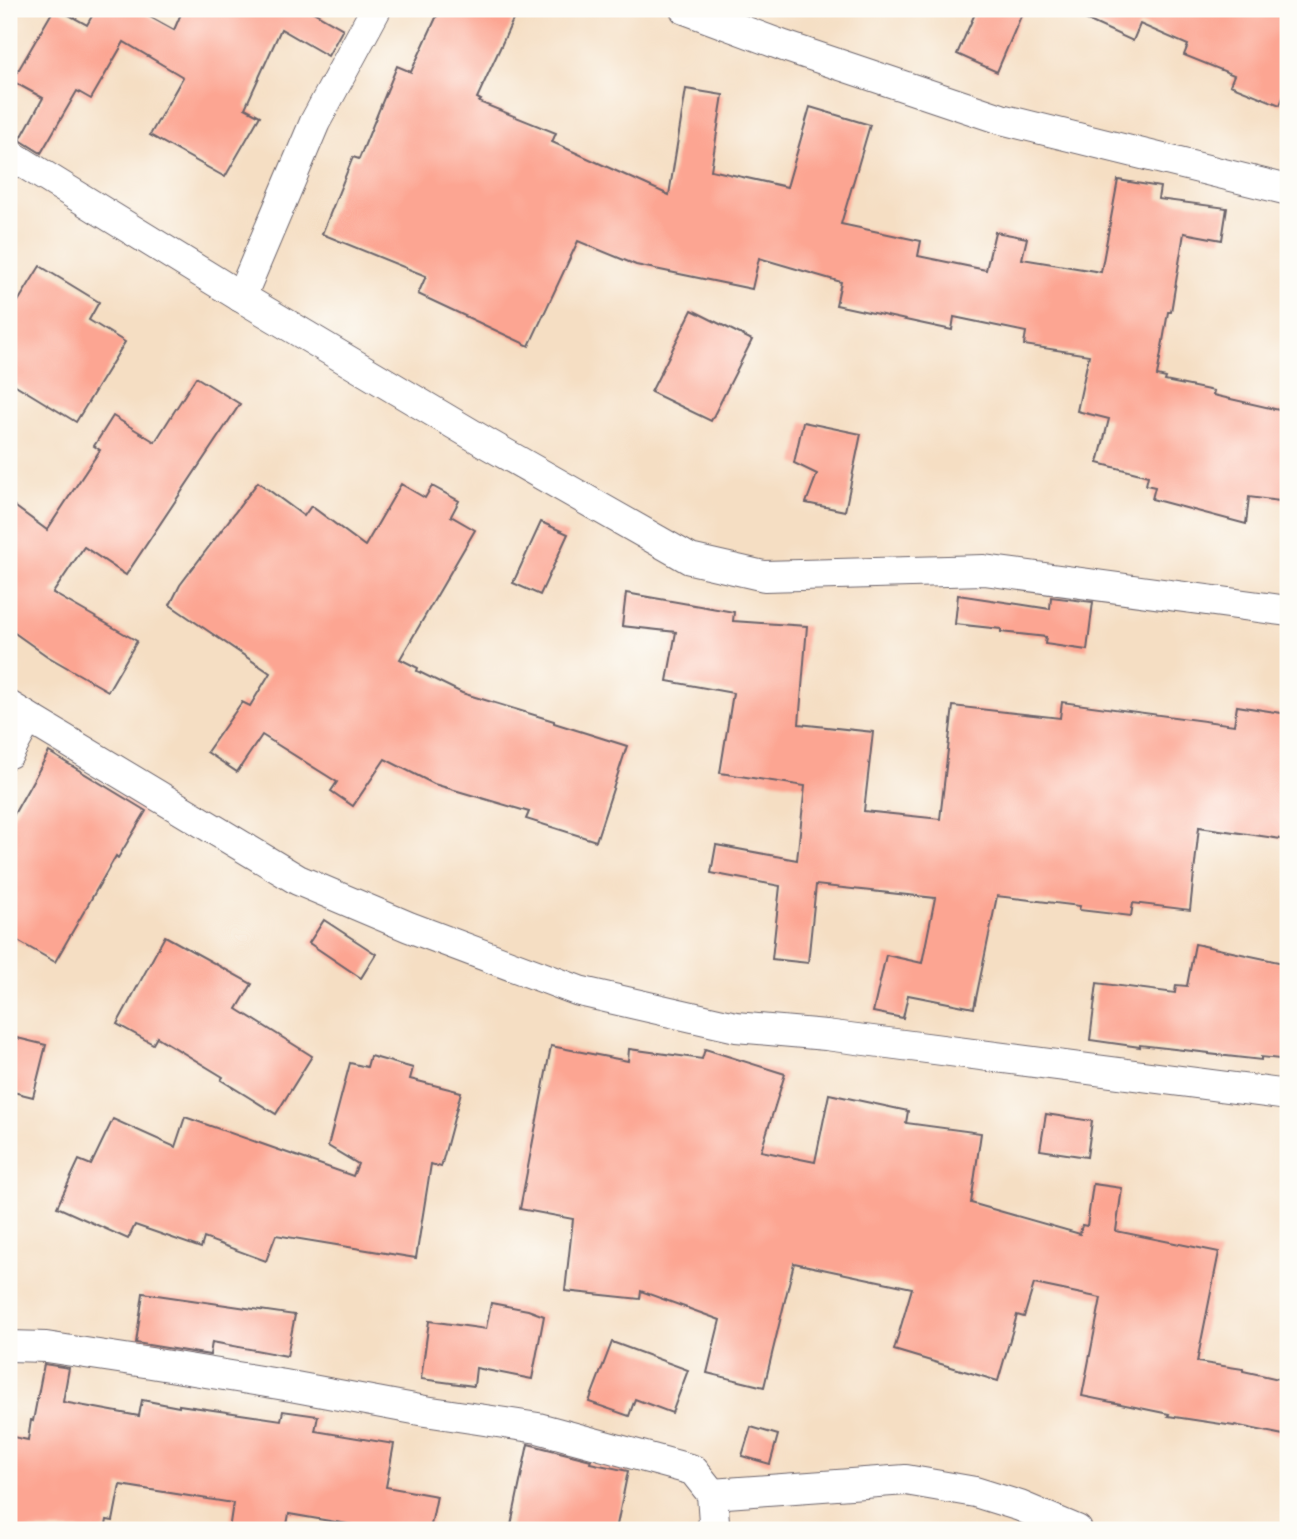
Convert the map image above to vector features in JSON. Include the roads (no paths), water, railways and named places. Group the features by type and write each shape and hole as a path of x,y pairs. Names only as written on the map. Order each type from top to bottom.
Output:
{"street":[{"path":"241,297 315,122 376,9"},
{"path":"685,9 784,46 1001,119 1288,190"},
{"path":"9,154 241,297 511,457 690,559 764,576 984,570 1288,611"},
{"path":"9,753 18,712 298,880 410,927 579,991 736,1027 826,1034 1288,1095"},
{"path":"9,1346 46,1348 151,1363 538,1428 693,1470 712,1494 714,1522 711,1530"},
{"path":"712,1494 906,1480 975,1492 1020,1506 1077,1530"}]}
